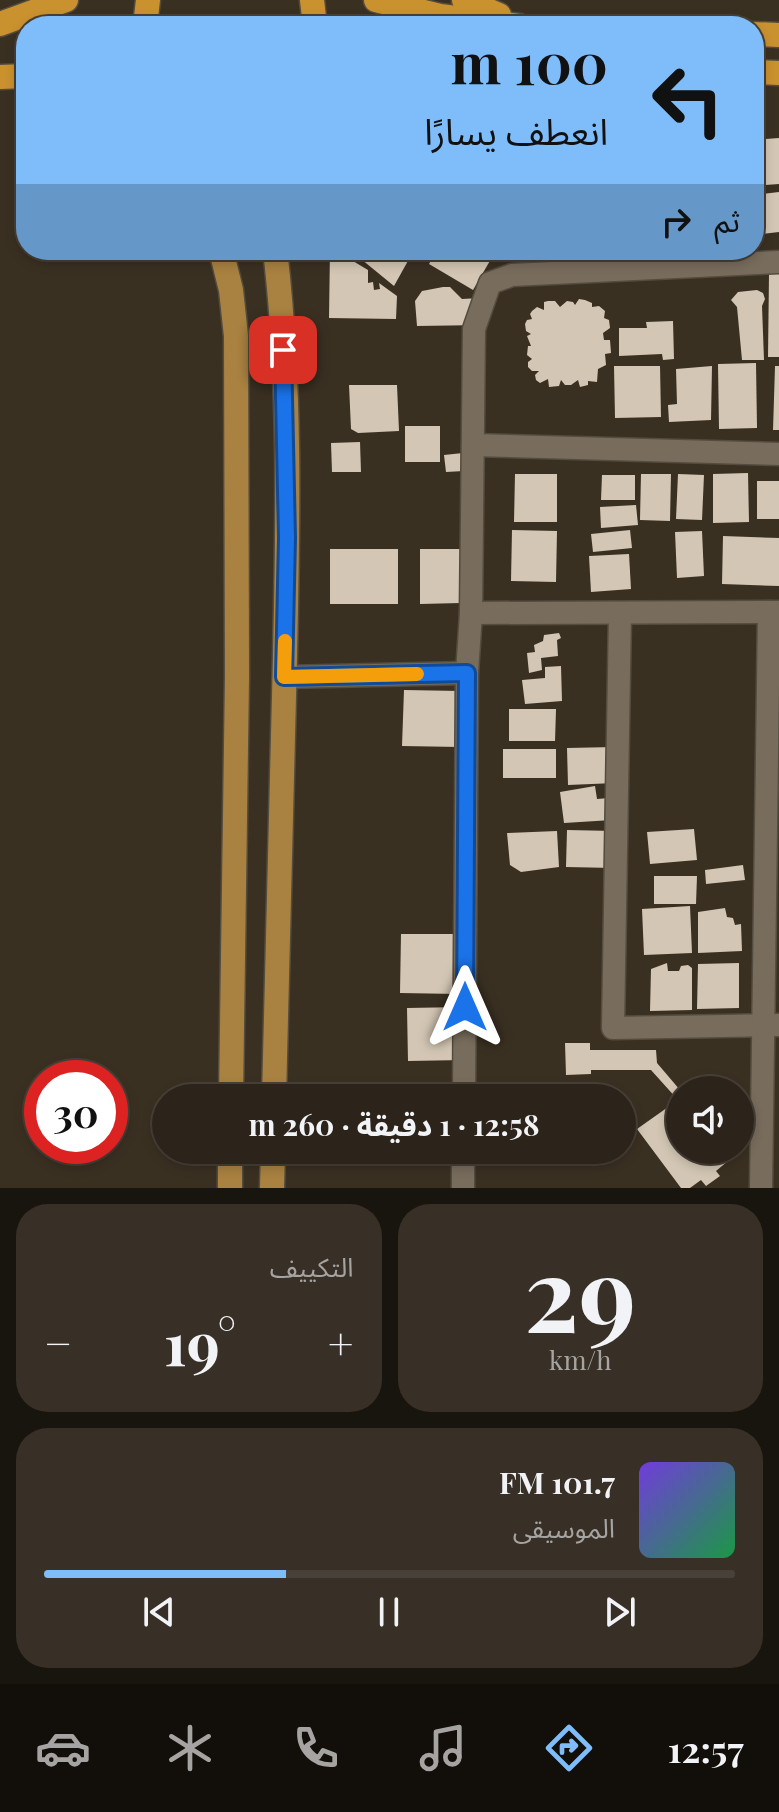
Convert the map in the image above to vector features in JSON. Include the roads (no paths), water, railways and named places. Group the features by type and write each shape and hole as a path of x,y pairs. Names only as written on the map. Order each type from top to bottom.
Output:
{"highway":[{"path":"22,16 66,0"},
{"path":"376,0 440,16"},
{"path":"464,0 499,16"}],"main road":[{"path":"224,260 231,290 236,336 237,676 231,1084"},
{"path":"274,1084 287,538 286,411 276,260"},
{"path":"230,1164 230,1188"},
{"path":"272,1188 273,1164"}],"street":[{"path":"464,1084 467,673 471,613 474,329 490,283 512,275 779,262"},
{"path":"473,445 779,454"},
{"path":"471,613 774,612 770,1157 761,1188"},
{"path":"620,613 613,1028 771,1024"},
{"path":"284,677 467,673"},
{"path":"463,1164 463,1188"}]}
